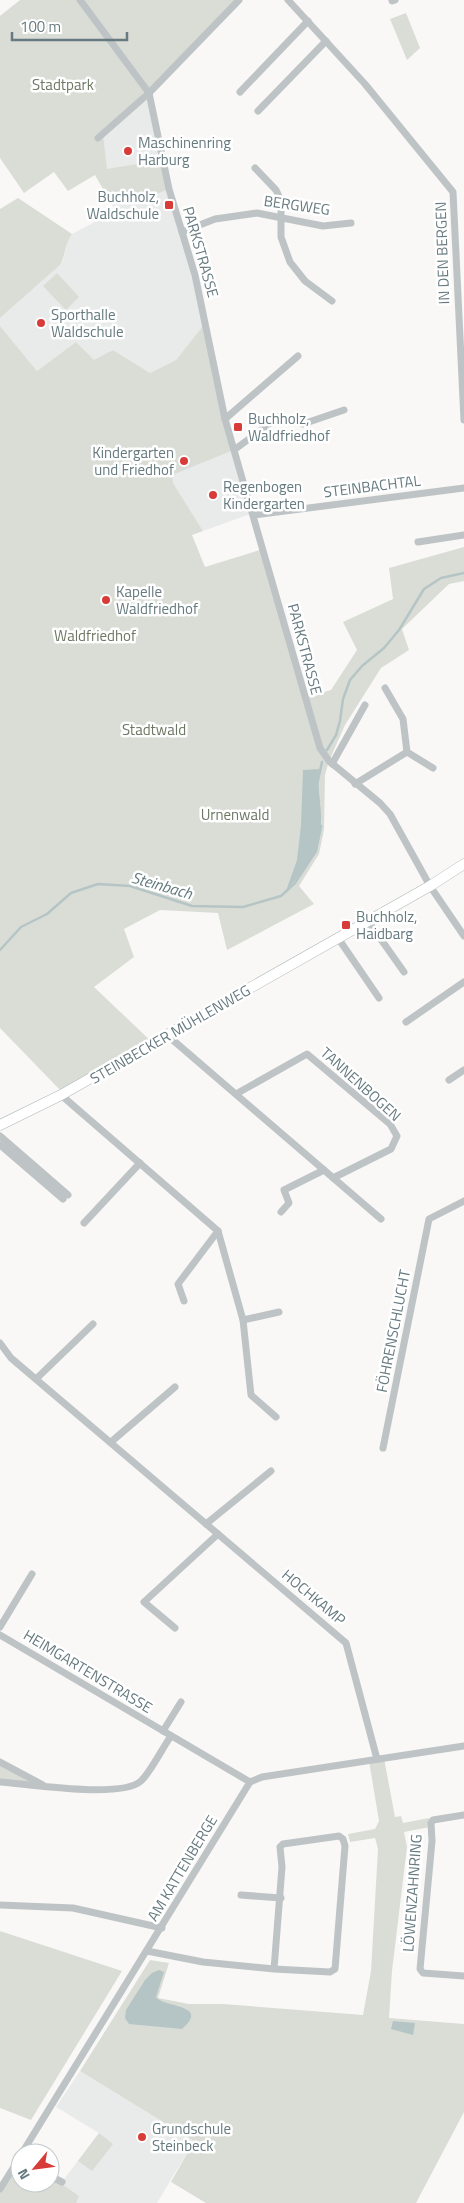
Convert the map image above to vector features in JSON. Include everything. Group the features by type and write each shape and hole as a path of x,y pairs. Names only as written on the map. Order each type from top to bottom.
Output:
{"street":[{"name":"PARKSTRASSE","path":"80,0 149,94 169,189 195,275 225,419 254,515 311,723 320,748 332,764 380,803 390,814 430,886 463,931"},
{"path":"98,138 149,94 239,0"},
{"name":"IN DEN BERGEN","path":"288,0 365,84 453,192 464,420"},
{"path":"240,92 308,21"},
{"path":"258,111 326,41"},
{"path":"255,168 276,190 281,201 281,237 290,262 305,281 332,301"},
{"name":"BERGWEG","path":"182,232 231,215 257,213 323,226 351,223"},
{"path":"225,419 298,356"},
{"path":"234,450 280,416 303,424 344,410"},
{"name":"STEINBACHTAL","path":"254,515 464,488"},
{"path":"418,542 464,535"},
{"path":"386,688 403,719 407,752"},
{"path":"332,764 365,704"},
{"path":"407,752 433,768"},
{"path":"355,784 407,752"},
{"name":"STEINBECKER MÜHLENWEG","path":"0,1125 61,1095 430,886 464,864"},
{"path":"368,921 404,972"},
{"path":"338,938 379,998"},
{"path":"406,1022 464,982"},
{"path":"167,1035 381,1219"},
{"name":"TANNENBOGEN","path":"236,1094 307,1054 390,1124 397,1136 391,1149 333,1178"},
{"path":"450,1080 464,1070"},
{"path":"61,1095 218,1231 243,1320 251,1395 276,1417"},
{"path":"0,1136 65,1197 0,1145"},
{"path":"84,1223 140,1163"},
{"path":"282,1212 289,1203 284,1190 324,1170"},
{"name":"FÖHRENSCHLUCHT","path":"383,1448 429,1219 464,1201"},
{"path":"184,1301 178,1284 218,1231"},
{"path":"243,1320 279,1312"},
{"path":"36,1379 93,1324"},
{"name":"HOCHKAMP","path":"0,1343 11,1358 346,1643 377,1759"},
{"path":"111,1442 175,1387"},
{"path":"206,1524 271,1471"},
{"path":"175,1628 144,1602 218,1534"},
{"path":"0,1626 32,1574"},
{"name":"HEIMGARTENSTRASSE","path":"0,1635 250,1782"},
{"name":"HEIMGARTENSTRASSE","path":"163,1731 181,1702"},
{"path":"0,1782 88,1790 126,1789 141,1781 171,1736"},
{"path":"250,1782 262,1777 464,1746"},
{"path":"0,1762 46,1786"},
{"name":"AM KATTENBERGE","path":"29,2143 250,1782"},
{"name":"LÖWENZAHNRING","path":"464,1815 434,1820 431,1823 432,1841 420,1969 423,1973 464,1976"},
{"path":"147,1951 203,1962 274,1969 330,1972 335,1970 345,1846 343,1839 339,1836 283,1844 280,1847 282,1867 281,1898 274,1969"},
{"path":"241,1895 281,1898"},
{"path":"0,1904 73,1908 162,1928"},
{"name":"AM KATTENBERGE","path":"0,2189 10,2173"}],"shaded area":[{"path":"149,93 162,160 107,170 103,133"},
{"path":"169,189 206,322 176,360 150,373 113,350 94,361 76,342 37,371 0,326 0,318 60,265 64,258 68,240 72,234 116,211 111,203 129,194 133,204"},
{"path":"234,450 253,513 203,531 173,483 171,475"},
{"path":"319,769 321,830 319,840 310,860 286,891 297,860 301,825 303,770"},
{"path":"159,1970 164,1972 156,1997 161,2001 189,2011 191,2015 190,2021 182,2029 129,2024 125,2018 126,2010 145,1980 152,1973"},
{"path":"393,2021 415,2023 413,2035 391,2029"},
{"name":"Grundschule Steinbeck","path":"80,2071 194,2141 157,2203 55,2203 60,2193 62,2182 99,2133 56,2107"}],"green space":[{"name":"Stadtpark","path":"20,0 239,0 103,133 107,169 162,160 169,189 133,204 128,194 111,203 95,175 68,191 54,172 24,193 0,158 0,16"},
{"path":"406,13 420,48 407,60 390,19"},
{"path":"18,198 72,234 60,265 0,318 0,209"},
{"path":"57,273 79,297 66,310 43,286"},
{"name":"Stadtwald","path":"206,322 234,450 172,475 173,483 203,531 192,535 205,567 263,549 304,698 331,690 357,650 343,622 393,599 389,568 464,547 464,581 449,584 402,629 409,650 381,668 345,725 325,775 324,830 319,854 299,886 314,904 227,950 218,913 160,910 124,929 134,957 94,987 153,1043 61,1091 0,1028 0,326 37,371 76,342 94,360 113,350 150,373 176,360"},
{"path":"384,1758 395,1817 401,1816 403,1823 429,1818 430,1827 404,1832 407,1847 392,1971 389,2018 464,2024 464,2112 416,2203 206,2203 171,2182 194,2141 80,2071 150,1960 169,1963 158,1998 189,2004 223,2004 363,2015 371,1971 378,1849 375,1838 350,1842 348,1834 375,1829 379,1821 369,1761"},
{"path":"0,1762 45,1786 0,1782"},
{"path":"0,1931 122,1971 31,2120 0,2108"},
{"path":"99,2133 113,2144 92,2171 78,2161"},
{"path":"10,2174 10,2193 60,2193 60,2183 79,2196 76,2203 0,2203 0,2189"}],"waterway":[{"name":"Steinbach","path":"327,750 336,735 343,699 350,680 362,666 384,648 399,630 424,589 441,578 464,573"},
{"name":"Steinbach","path":"320,818 317,785 322,762"},
{"name":"Steinbach","path":"0,950 21,927 47,914 71,893 98,884 130,886 192,906 243,907 281,896 295,883 316,851 321,826"}],"place":[{"name":"Maschinenring Harburg","path":"128,151"},
{"name":"Buchholz, Waldschule","path":"169,205"},
{"name":"Sporthalle Waldschule","path":"41,323"},
{"name":"Buchholz, Waldfriedhof","path":"238,427"},
{"name":"Kindergarten und Friedhof","path":"184,461"},
{"name":"Regenbogen Kindergarten","path":"213,495"},
{"name":"Kapelle Waldfriedhof","path":"106,600"},
{"name":"Buchholz, Haidbarg","path":"346,925"},
{"name":"Grundschule Steinbeck","path":"142,2137"}],"park label":[{"name":"Waldfriedhof","path":"95,635"},
{"name":"Urnenwald","path":"235,814"}]}
